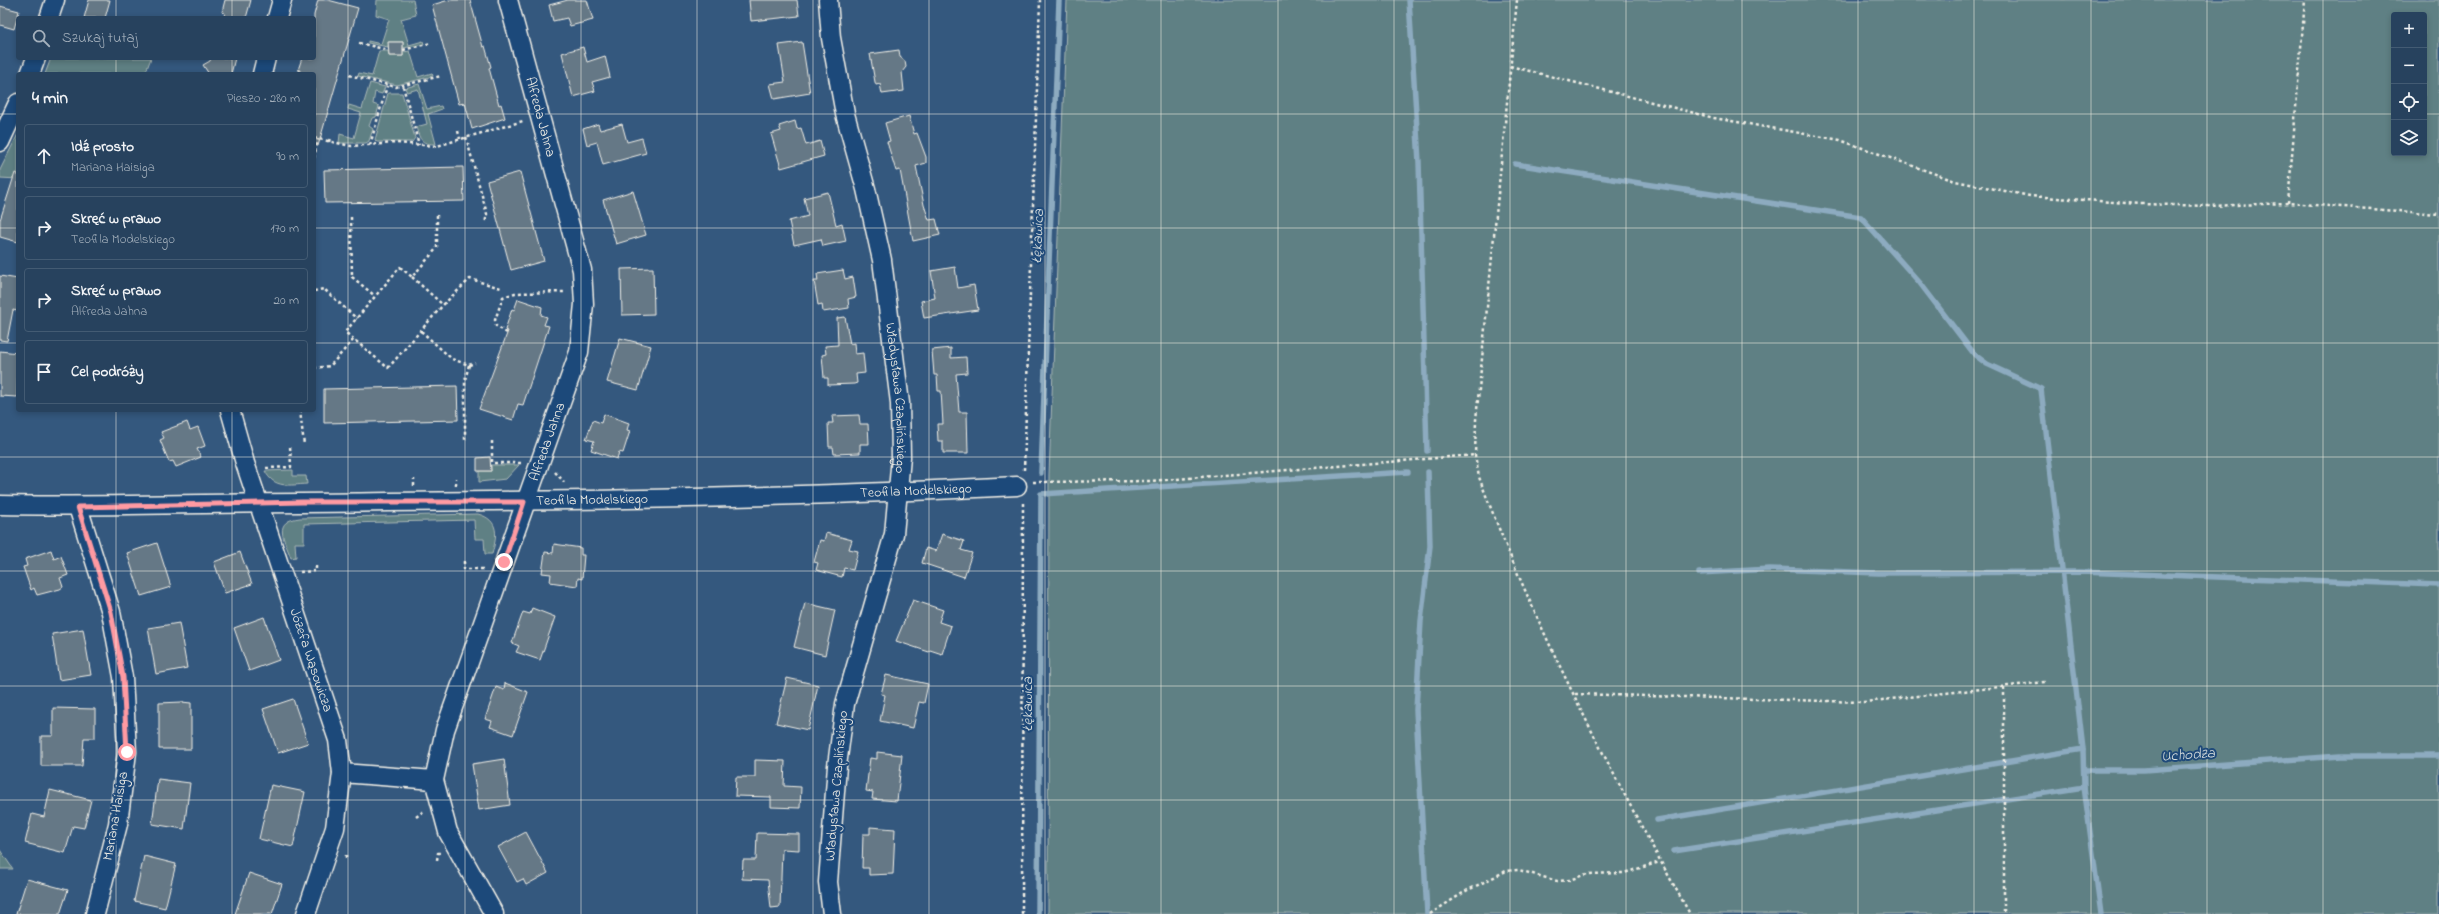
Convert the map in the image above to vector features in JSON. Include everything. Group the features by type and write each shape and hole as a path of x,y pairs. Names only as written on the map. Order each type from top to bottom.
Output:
{"street":[{"path":"50,16 55,0"},
{"path":"278,16 282,0"},
{"name":"Alfreda Jahna","path":"494,914 448,832 434,780 445,730 524,502 542,459 579,352 584,297 582,270 508,0"},
{"name":"Władysława Czaplińskiego","path":"828,0 831,38 845,114 866,189 882,260 900,404 901,457 894,534 845,704 837,766 828,882 832,914"},
{"path":"31,72 35,60"},
{"path":"262,72 266,60"},
{"path":"0,142 16,107"},
{"name":"Józefa Wąsowicza","path":"231,412 245,463 338,740 342,773 335,828 306,914"},
{"name":"Teofila Modelskiego","path":"0,505 78,507 524,502 899,492 1024,485"},
{"name":"Mariana Haisiga","path":"78,507 111,612 123,677 127,752 118,824 95,914"},
{"path":"342,773 434,780"}],"path":[{"path":"1022,914 1024,485 1040,0"},
{"path":"1517,0 1479,385 1475,455 1479,477 1491,510 1547,638 1574,694 1660,862 1690,914"},
{"path":"2288,203 2305,0"},
{"path":"359,43 388,50"},
{"path":"403,50 431,43"},
{"path":"1510,66 1714,118 1840,140 1955,181 2030,196 2140,204 2209,206 2288,203 2439,214"},
{"path":"349,75 387,86 403,86 441,76"},
{"path":"370,145 387,86"},
{"path":"403,86 419,145"},
{"path":"316,148 318,139 351,146 396,143 437,146 524,121"},
{"path":"458,131 460,139"},
{"path":"329,142 330,137"},
{"path":"466,137 487,214 485,224"},
{"path":"412,278 437,248 437,215"},
{"path":"352,217 352,277 375,296"},
{"path":"443,305 400,267 345,332 388,368 443,305 470,279 501,288"},
{"path":"316,291 324,289 356,319"},
{"path":"507,333 496,326 495,320 504,297 515,293 571,292"},
{"path":"421,331 452,359 469,365 475,363"},
{"path":"316,368 330,366 354,339"},
{"path":"465,442 465,380 469,365"},
{"path":"300,412 304,445"},
{"path":"492,441 492,463 525,464 528,460"},
{"path":"259,468 291,467 290,445"},
{"path":"1024,485 1151,481 1475,455"},
{"path":"554,466 558,477 567,484"},
{"path":"561,501 562,481"},
{"path":"464,561 464,569 488,569"},
{"path":"294,572 316,571 316,565"},
{"path":"1574,694 1864,702 2045,682"},
{"path":"2004,687 2004,914"},
{"path":"416,818 428,807 429,811"},
{"path":"1430,914 1466,891 1506,871 1519,870 1557,881 1569,880 1587,874 1624,873 1660,862"}],"green space":[{"path":"377,0 413,0 416,15 401,19 409,45 423,41 424,44 403,48 403,42 389,42 388,47 368,43 368,41 381,44 389,19 376,15"},
{"path":"1067,0 2439,0 2439,914 1048,914 1049,475"},
{"path":"379,51 388,51 389,56 403,56 403,52 410,51 418,77 432,73 433,76 397,85 358,76 359,73 372,76"},
{"path":"50,60 150,60 146,72 46,72"},
{"path":"370,83 385,87 382,94 375,92 373,104 379,106 376,117 372,118 369,126 373,129 369,141 366,143 339,143 340,134 354,138 361,113 348,109 349,105 362,109"},
{"path":"419,84 427,109 441,106 442,109 428,114 436,144 422,141 416,127 427,124 418,89 407,92 405,88"},
{"path":"388,93 402,93 415,138 412,142 377,142 375,140"},
{"path":"16,138 16,179 0,178 0,170"},
{"path":"491,465 519,465 506,479 479,482 479,471 491,471"},
{"path":"293,470 293,476 306,476 307,484 283,485 273,481 265,471"},
{"path":"478,514 490,520 495,530 496,535 492,554 485,554 484,539 475,539 474,520 304,524 304,543 295,543 296,557 291,558 282,532 286,523 300,518"},
{"path":"0,850 13,869 0,869"}],"building":[{"path":"89,0 110,0 106,16 85,16"},
{"path":"225,0 251,0 247,16 224,16 225,13 222,12"},
{"path":"318,0 328,0 358,8 318,146 316,146 316,72 300,72 300,70 298,70 301,60 316,60 316,16 314,15"},
{"path":"449,0 470,0 483,47 485,46 491,67 489,68 499,105 501,104 505,118 472,129 465,103 459,104 432,5"},
{"path":"568,0 587,0 593,20 570,26 567,18 553,21 549,5"},
{"path":"749,0 797,0 799,16 751,21"},
{"path":"0,6 19,11 18,16 16,16 14,29 0,25"},
{"path":"388,42 403,42 403,56 389,56"},
{"path":"802,42 810,93 774,99 770,84 785,82 779,45"},
{"path":"583,47 587,62 605,56 610,77 592,82 595,91 573,97 562,53"},
{"path":"899,50 900,57 905,61 906,67 902,72 904,91 882,94 880,84 876,85 875,82 870,54"},
{"path":"234,60 232,72 208,72 203,65 210,61"},
{"path":"909,116 914,134 917,133 926,157 926,163 916,166 924,205 929,220 936,219 940,235 913,241 900,170 896,171 887,142 890,141 885,123"},
{"path":"795,121 797,129 801,128 806,145 820,141 824,156 781,168 771,134 781,131 779,126"},
{"path":"598,124 600,130 622,124 627,142 642,138 646,153 603,165 597,142 587,145 583,129"},
{"path":"463,167 464,201 325,203 324,170"},
{"path":"520,172 544,261 511,270 487,181"},
{"path":"15,173 16,241 0,237 0,220"},
{"path":"633,191 646,235 616,244 603,200"},
{"path":"828,192 836,225 842,223 846,241 823,246 821,239 794,245 789,221 808,216 804,198"},
{"path":"955,267 958,288 974,285 978,310 924,318 921,301 935,298 931,271"},
{"path":"653,268 654,314 622,315 621,269"},
{"path":"843,270 845,279 853,277 856,297 848,299 849,308 823,312 822,304 818,305 814,281 818,281 817,274"},
{"path":"0,276 16,279 16,311 13,310 7,341 0,340"},
{"path":"518,299 542,307 541,315 547,317 544,325 549,326 523,405 518,404 513,420 479,409 508,331 505,330 512,309 514,310"},
{"path":"845,317 850,344 854,343 855,354 863,353 865,373 856,374 857,383 854,384 828,385 828,378 824,378 822,355 826,354 825,346 838,345 837,318"},
{"path":"620,338 651,346 638,390 607,382"},
{"path":"951,348 951,358 966,357 967,373 956,374 959,412 967,412 968,453 943,453 943,441 938,441 937,424 943,424 941,391 938,391 937,375 934,375 932,350"},
{"path":"0,351 16,353 16,397 0,396"},
{"path":"457,386 458,420 324,423 324,389"},
{"path":"604,414 629,423 627,430 630,431 623,453 619,452 617,459 591,450 594,441 586,439 593,420 601,423"},
{"path":"859,415 860,424 868,424 869,444 860,444 860,453 834,454 833,447 829,447 828,423 833,423 832,416"},
{"path":"187,422 190,430 198,427 205,446 197,449 201,457 176,467 173,461 169,462 160,440 164,438 161,432"},
{"path":"490,457 491,471 477,471 477,458"},
{"path":"826,533 852,540 849,549 858,551 853,570 844,568 842,577 816,570 818,563 814,562 820,540 824,541"},
{"path":"942,534 964,541 961,550 972,553 964,577 922,563 926,548 936,551"},
{"path":"157,543 171,587 141,596 127,553"},
{"path":"554,544 581,548 581,555 584,555 582,579 578,578 577,586 550,582 551,574 542,573 545,552 553,553"},
{"path":"51,550 54,559 61,556 68,575 60,578 63,587 60,589 37,595 34,588 31,590 23,567 27,566 25,559"},
{"path":"240,552 252,584 225,593 214,562"},
{"path":"913,600 943,610 939,622 951,626 942,654 930,650 929,652 896,641"},
{"path":"805,603 835,610 825,655 794,647"},
{"path":"532,608 555,617 540,660 516,652 519,646 512,643 523,612 530,614"},
{"path":"264,617 279,660 249,671 234,628"},
{"path":"179,623 187,668 156,674 148,628"},
{"path":"83,629 91,675 59,680 52,634"},
{"path":"886,675 928,684 924,703 919,702 913,728 880,721 885,695 881,694"},
{"path":"787,678 818,685 808,730 776,723"},
{"path":"505,683 528,692 513,735 490,727 492,721 485,719 496,687 504,690"},
{"path":"293,699 308,743 278,753 263,709"},
{"path":"159,703 191,703 191,749 159,749"},
{"path":"53,708 95,709 95,738 84,738 82,766 41,766 41,736 53,736"},
{"path":"877,752 902,755 897,801 872,799 873,792 866,791 870,758 877,759"},
{"path":"504,759 510,805 479,810 472,764"},
{"path":"755,760 785,761 784,786 801,787 800,808 771,807 771,797 735,796 736,777 755,777"},
{"path":"158,779 190,783 184,829 152,824"},
{"path":"271,785 305,792 293,847 259,839"},
{"path":"50,790 91,800 84,828 73,826 65,853 25,843 32,814 44,817"},
{"path":"870,827 895,829 893,874 869,875 869,868 862,868 863,834 870,834"},
{"path":"526,832 548,873 526,885 523,879 517,882 498,847"},
{"path":"757,833 799,834 799,850 782,849 780,907 771,908 768,880 742,879 743,860 756,860"},
{"path":"144,856 176,864 165,908 134,901"},
{"path":"249,873 282,884 272,914 235,914"},
{"path":"27,879 68,890 60,914 16,914"}],"waterway":[{"name":"Łękawica","path":"1041,473 1059,0"},
{"path":"1409,0 1419,162 1427,451"},
{"path":"1515,164 1861,217 1920,283 1975,355 1987,364 2041,389 2083,749 2084,787 2101,914"},
{"name":"Łękawica","path":"1038,914 1041,494 1408,472"},
{"path":"1427,914 1416,710 1421,621 1430,546 1428,472"},
{"path":"1699,573 1770,569 1878,573 2080,572 2439,585"},
{"path":"1657,820 2083,749"},
{"name":"Uchodza","path":"2084,770 2144,770 2340,756 2439,756"},
{"path":"1674,851 2084,787"}],"route":[{"path":"127,752 123,677 111,612 78,507 302,502 524,502 504,562"}]}
